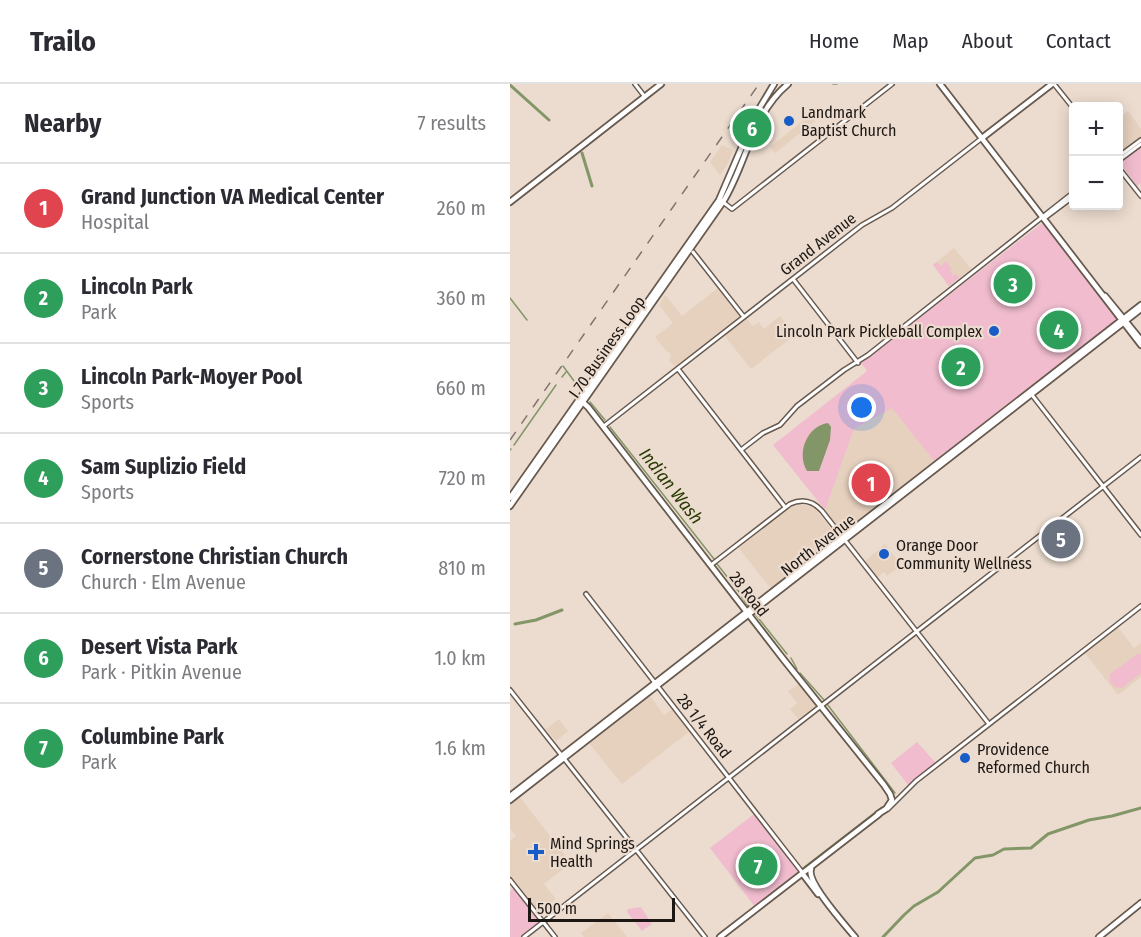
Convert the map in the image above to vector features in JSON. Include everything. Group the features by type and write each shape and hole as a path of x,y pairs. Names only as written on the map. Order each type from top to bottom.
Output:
{"main road":[{"path":"510,202 661,84"},
{"path":"723,203 760,107 774,84"},
{"path":"723,203 761,116 772,100 788,84"},
{"path":"940,84 1141,345"},
{"name":"Grand Avenue","path":"982,138 1053,84"},
{"name":"I 70 Business Loop","path":"510,498 574,414 638,319 723,203"},
{"name":"North Avenue","path":"690,658 702,651 728,626 761,605 773,593 1141,307"},
{"path":"1123,321 1141,340"},
{"name":"North Avenue","path":"1030,393 1064,369 1123,321"},
{"path":"1064,369 1076,356"},
{"name":"I 70 Business Loop","path":"510,506 581,401 605,370"},
{"path":"574,414 582,408 589,410 588,398 593,387"},
{"name":"28 Road","path":"581,401 888,790 892,802 881,813 720,937"},
{"name":"North Avenue","path":"510,798 984,429"},
{"name":"North Avenue","path":"518,792 528,786 551,764 577,748 600,726 621,714 644,691 656,684"},
{"path":"814,864 809,875 820,894"},
{"name":"28 1/4 Road","path":"802,873 825,900"},
{"name":"28 1/4 Road","path":"820,894 855,937"},
{"path":"1099,937 1141,903"}],"street":[{"path":"635,84 645,97"},
{"path":"723,203 732,209 892,84"},
{"path":"1053,84 1069,103"},
{"name":"Grand Avenue","path":"603,427 866,222 892,208 982,138"},
{"path":"1123,156 1141,142"},
{"path":"1123,172 1141,196"},
{"path":"723,203 736,203 752,193"},
{"path":"741,450 763,433 780,425 797,406 844,370 858,363 1069,198"},
{"path":"693,252 744,317"},
{"path":"793,279 858,363"},
{"path":"678,369 785,507"},
{"path":"1030,393 1141,535"},
{"path":"524,937 1141,457"},
{"path":"711,565 785,507 798,501 810,501 819,507 989,724"},
{"name":"28 1/4 Road","path":"586,594 820,894"},
{"path":"892,802 1141,606"},
{"path":"510,690 705,937"},
{"path":"510,880 555,937"}],"shaded area":[{"path":"1128,111 1141,129 1141,137 1123,152 1123,115"},
{"path":"809,112 815,121 775,153 770,147 804,120 803,117"},
{"path":"722,145 733,150 720,175 710,162"},
{"path":"1141,145 1141,183 1137,186 1123,167 1123,159"},
{"path":"1041,224 1046,225 1116,317 1115,322 935,462 892,408 854,429 825,510 773,445 867,371 861,363"},
{"path":"954,248 971,269 949,286 933,265"},
{"path":"946,261 953,276 956,274 959,278 949,286 933,265 937,262 941,266"},
{"path":"718,288 740,316 675,367 669,360 670,353 655,337 673,323 659,305 665,295 682,316"},
{"path":"780,316 795,335 751,369 724,335 746,318 753,326 759,322 764,329"},
{"path":"892,407 935,462 843,534 825,510 854,429"},
{"path":"828,423 831,427 830,440 819,471 807,471 803,456 806,441 814,429"},
{"path":"800,504 815,508 838,538 772,590 738,547 789,508"},
{"path":"885,544 899,562 899,567 887,576 884,572 877,578 864,562"},
{"path":"1117,626 1134,648 1141,643 1141,677 1118,695 1084,652"},
{"path":"1141,654 1141,673 1122,688 1115,687 1110,682 1110,674 1136,655"},
{"path":"799,684 817,705 798,719 790,709 797,703 788,691"},
{"path":"650,696 664,715 673,709 690,731 622,784 589,743"},
{"path":"559,719 568,731 556,741 546,729"},
{"path":"917,742 936,763 908,785 891,763"},
{"name":"Mind Springs Health","path":"519,796 571,863 544,884 556,899 539,912 510,876 510,841 516,836 510,829 510,804"},
{"path":"754,814 798,871 798,874 755,907 710,848"},
{"path":"513,888 540,921 520,937 510,937 510,891"},
{"path":"641,907 652,924 642,931 627,912 628,909"},
{"path":"608,913 627,937 584,937 581,933"}],"waterway":[{"path":"510,85 549,120"},
{"path":"582,153 592,186"},
{"name":"Indian Wash","path":"510,298 527,320"},
{"name":"Indian Wash","path":"563,366 580,389"},
{"name":"Indian Wash","path":"562,377 566,372"},
{"path":"514,445 556,385"},
{"name":"Indian Wash","path":"590,402 605,420"},
{"name":"Indian Wash","path":"610,427 714,559"},
{"name":"Indian Wash","path":"717,564 740,593"},
{"name":"Indian Wash","path":"742,597 748,606"},
{"path":"515,624 536,620 562,610"},
{"name":"Indian Wash","path":"755,614 787,654"},
{"name":"Indian Wash","path":"791,658 797,669"},
{"name":"Indian Wash","path":"800,673 824,700"},
{"name":"Indian Wash","path":"827,704 895,793"},
{"name":"Indian Wash","path":"803,868 882,807"},
{"path":"883,937 914,906 938,892 975,858 993,855 1004,849 1031,848 1048,834 1089,820 1141,808"}],"railway":[{"path":"510,440 759,84"}],"place":[{"name":"Landmark Baptist Church","path":"789,121"},
{"name":"Desert Vista Park","path":"752,128"},
{"name":"Lincoln Park-Moyer Pool","path":"1013,284"},
{"name":"Sam Suplizio Field","path":"1059,330"},
{"name":"Lincoln Park Pickleball Complex","path":"994,331"},
{"name":"Lincoln Park","path":"961,367"},
{"name":"Grand Junction VA Medical Center","path":"871,483"},
{"name":"Cornerstone Christian Church","path":"1061,539"},
{"name":"Orange Door Community Wellness","path":"884,554"},
{"name":"Providence Reformed Church","path":"965,758"},
{"name":"Mind Springs Health","path":"536,852"},
{"name":"Columbine Park","path":"758,866"}]}
